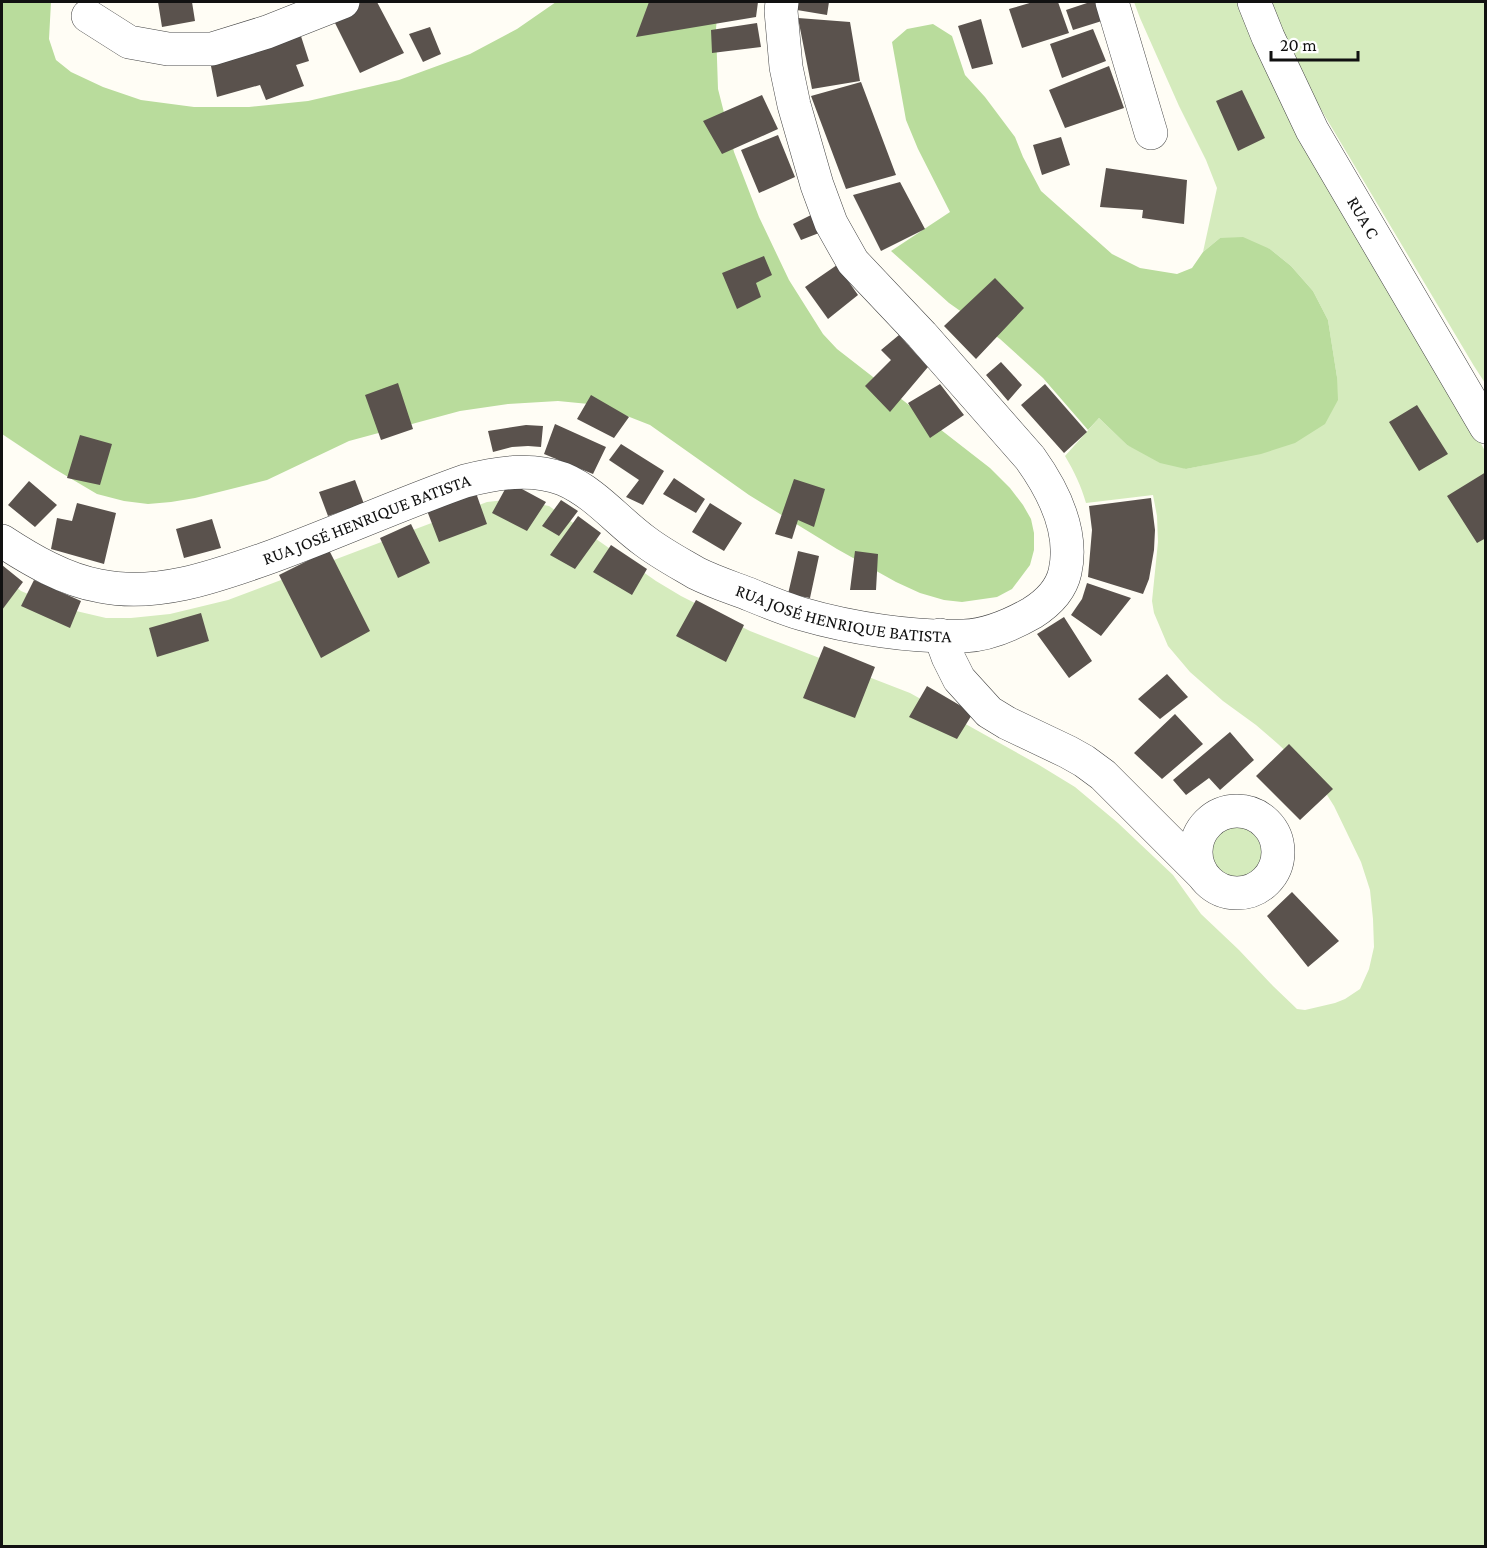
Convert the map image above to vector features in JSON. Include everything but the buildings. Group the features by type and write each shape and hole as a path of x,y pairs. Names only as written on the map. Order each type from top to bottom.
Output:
{"street":[{"path":"88,16 129,42 168,49 212,49 267,32 343,2"},
{"name":"RUA JOSÉ HENRIQUE BATISTA","path":"2,540 52,570 90,584 121,589 164,588 243,567 465,481 510,472 532,473 549,475 581,489 645,542 699,574 802,614 873,629 910,634 965,636 1004,627 1047,602 1064,580 1067,555 1062,524 1050,490 1030,458 922,335 853,262 831,224 794,105 786,67 782,2"},
{"path":"1112,2 1151,133"},
{"name":"RUA C","path":"1254,2 1312,130 1485,427"},
{"path":"940,635 959,679 989,712 1068,752 1097,770 1200,872"}],"green space":[{"path":"2,2 51,2 49,39 56,60 71,72 103,87 141,100 194,107 249,107 308,101 399,80 470,54 517,29 556,2 718,2 716,29 718,89 734,152 759,217 789,280 823,334 837,349 990,468 1010,488 1031,519 1034,550 1030,565 1012,589 997,597 962,602 944,600 920,593 837,549 749,495 650,425 599,405 558,401 508,404 460,411 349,441 267,480 195,498 148,504 97,494 2,434"},
{"path":"1134,2 1240,2 1485,451 1485,1546 2,1546 2,575 21,591 59,607 106,618 170,614 228,600 487,502 514,499 549,506 681,596 750,631 910,693 1075,787 1118,823 1173,875 1201,914 1297,1009 1305,1010 1335,1003 1360,989 1369,969 1374,947 1370,890 1361,862 1334,806 1322,787 1305,769 1256,725 1223,701 1190,672 1168,646 1154,613 1152,601 1158,542 1153,495 1086,503 1065,456 1099,418 1127,445 1186,469 1205,465 1337,377 1328,320 1313,291 1291,266 1270,249 1220,238 1203,252 1217,188"},
{"path":"1268,2 1485,2 1485,383 1310,91"},
{"path":"933,24 952,36 965,75 1015,137 1041,191 1112,254 1140,268 1177,274 1192,268 1203,252 1220,238 1243,237 1270,249 1291,266 1313,291 1328,320 1337,377 1338,400 1325,424 1295,443 1261,454 1186,469 1160,463 1127,445 1099,418 1088,430 1043,378 1000,339 949,303 891,251 950,212 906,120 892,42 907,29"},
{"path":"1234,826 1245,828 1254,834 1260,843 1262,854 1260,865 1254,874 1245,880 1234,882 1223,880 1214,874 1208,865 1206,854 1208,843 1214,834 1223,828"}]}
